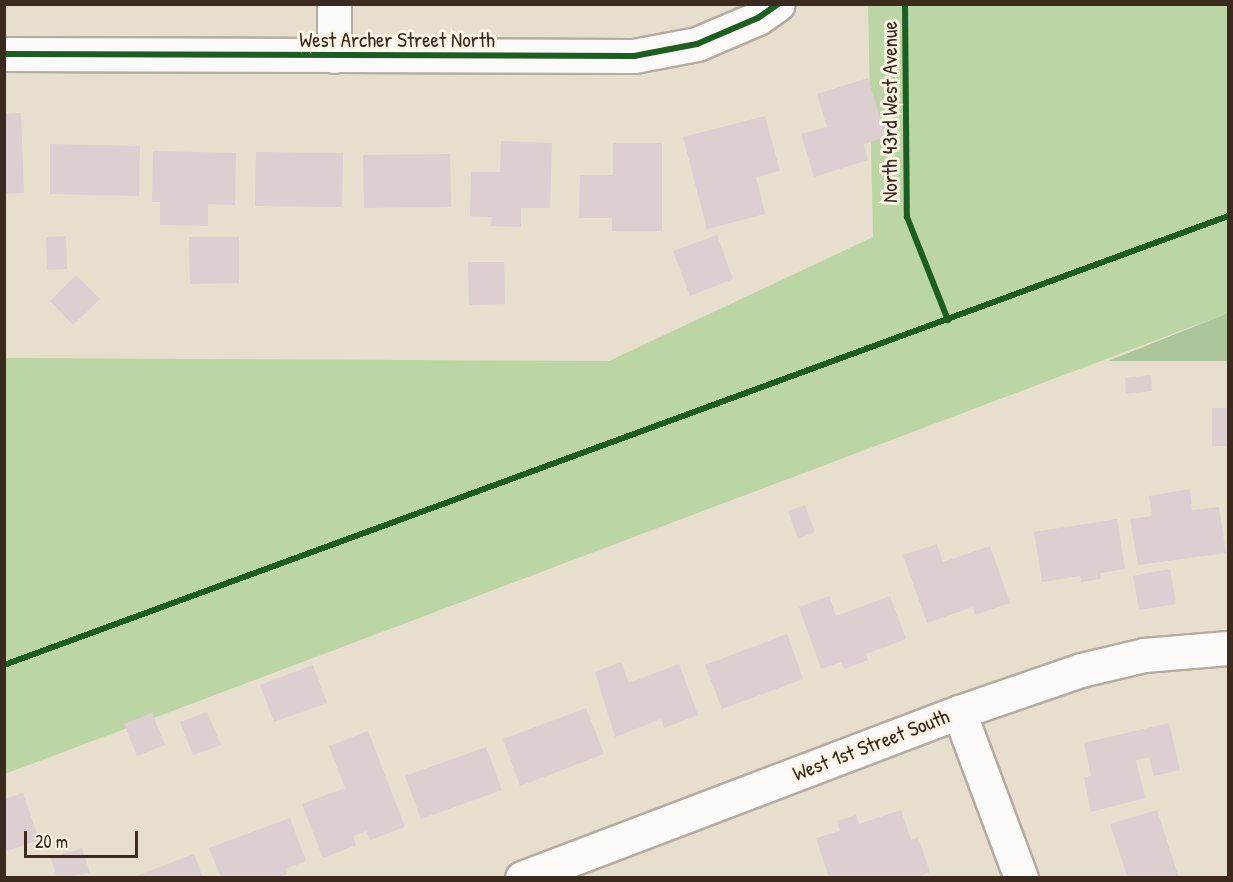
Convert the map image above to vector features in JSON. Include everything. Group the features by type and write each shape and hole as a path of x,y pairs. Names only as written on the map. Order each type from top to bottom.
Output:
{"street":[{"path":"334,4 334,56"},
{"name":"West Archer Street North","path":"4,54 633,56 697,44 758,18 778,4"},
{"name":"West 1st Street South","path":"522,878 959,712 1123,660 1228,648"},
{"path":"959,712 1021,878"}],"green space":[{"path":"868,5 1228,5 1228,313 5,774 5,358 609,361 873,237"},
{"path":"1228,313 1228,361 1108,361"}],"building":[{"path":"868,78 886,137 864,144 868,160 814,177 801,134 827,127 817,94"},
{"path":"21,113 24,193 5,194 5,114"},
{"path":"765,116 780,171 756,177 765,214 707,229 683,137"},
{"path":"501,141 552,143 550,208 521,208 521,227 491,226 492,217 470,216 471,172 500,172"},
{"path":"613,143 662,143 662,231 612,231 612,218 579,218 580,175 613,175"},
{"path":"50,144 140,146 139,196 50,194"},
{"path":"153,151 236,153 235,205 208,204 208,226 160,225 160,202 152,202"},
{"path":"256,152 343,153 342,207 255,206"},
{"path":"450,154 451,207 364,208 363,155"},
{"path":"717,235 733,279 690,296 673,251"},
{"path":"66,236 67,269 47,270 46,237"},
{"path":"189,237 239,237 239,283 190,284"},
{"path":"468,262 504,262 505,304 469,305"},
{"path":"76,275 100,299 73,325 50,301"},
{"path":"1151,375 1152,391 1126,394 1125,378"},
{"path":"1212,408 1228,408 1228,446 1212,446"},
{"path":"1190,489 1192,510 1219,507 1226,553 1138,565 1130,519 1152,516 1149,496"},
{"path":"805,505 815,532 798,539 788,511"},
{"path":"1117,519 1125,569 1100,573 1101,579 1081,582 1080,576 1042,582 1034,532"},
{"path":"937,544 943,562 990,546 1010,603 975,615 973,607 927,623 903,555"},
{"path":"1170,569 1176,604 1139,610 1133,576"},
{"path":"829,596 836,616 890,596 906,639 866,654 868,660 844,669 841,662 821,669 799,607"},
{"path":"787,634 803,679 722,709 705,665"},
{"path":"621,662 629,683 679,664 698,715 664,728 661,719 615,737 595,672"},
{"path":"313,665 327,703 274,722 260,685"},
{"path":"586,708 604,754 520,786 503,739"},
{"path":"207,712 221,745 193,755 180,722"},
{"path":"152,713 165,745 137,756 124,724"},
{"path":"1169,723 1180,770 1154,776 1149,757 1136,760 1145,798 1091,812 1084,777 1091,776 1084,743"},
{"path":"368,731 405,827 370,840 366,831 353,836 356,845 323,858 302,804 345,788 329,746"},
{"path":"486,747 502,790 421,819 405,776"},
{"path":"23,793 39,840 4,852 4,799"},
{"path":"901,810 911,840 918,837 930,872 915,878 829,878 816,838 840,831 837,821 856,815 859,824"},
{"path":"1157,810 1179,878 1123,878 1127,876 1110,824"},
{"path":"290,818 306,861 285,869 287,874 277,878 221,878 209,848"},
{"path":"82,848 90,873 57,878 51,858"},
{"path":"194,854 203,878 133,878 133,877"}],"cycle path":[{"path":"4,54 634,56 697,44 758,18 778,4"},
{"name":"North 43rd West Avenue","path":"905,4 907,217 948,320"},
{"path":"4,665 1228,216"}]}
